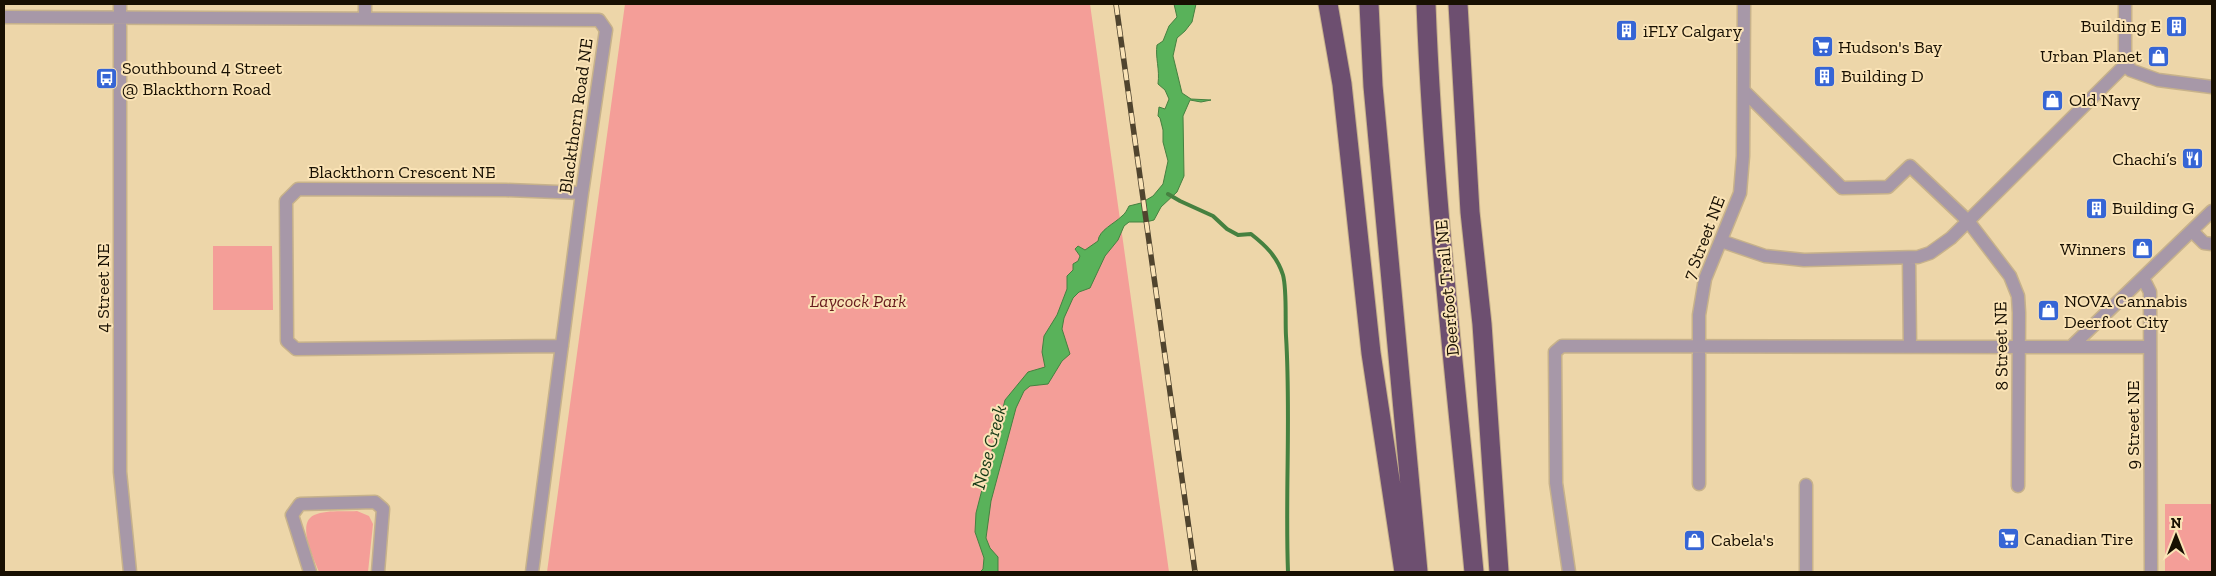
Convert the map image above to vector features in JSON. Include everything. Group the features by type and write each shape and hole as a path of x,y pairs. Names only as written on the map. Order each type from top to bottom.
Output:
{"highway":[{"path":"1328,4 1342,84 1371,353 1404,572"},
{"path":"1369,4 1373,86 1418,572"},
{"name":"Deerfoot Trail NE","path":"1426,4 1429,81 1442,244 1474,572"},
{"path":"1458,4 1470,212 1482,324 1498,572"},
{"path":"1470,4 1474,128 1470,212"}],"street":[{"name":"4 Street NE","path":"120,4 120,472 130,572"},
{"path":"365,4 365,18"},
{"name":"7 Street NE","path":"1699,484 1698,315 1705,279 1740,193 1743,156 1744,4"},
{"path":"2125,4 2126,64 2130,70 2152,79 2212,87"},
{"name":"Blackthorn Road NE","path":"4,18 599,20 606,30 582,193 532,572"},
{"path":"1721,242 1752,253 1786,259 1909,258 1930,253 1941,247 1968,221 2126,64"},
{"name":"8 Street NE","path":"1744,90 1842,188 1888,188 1910,166 1968,221 2010,276 2015,285 2019,305 2018,486"},
{"name":"Blackthorn Crescent NE","path":"562,346 296,349 287,341 286,201 298,189 506,190 582,193"},
{"path":"2071,347 2212,211"},
{"path":"2192,231 2204,243 2212,244"},
{"path":"1909,258 1910,347"},
{"name":"9 Street NE","path":"2143,278 2150,292 2151,572"},
{"path":"1569,572 1556,483 1555,352 1562,346 2150,347"},
{"path":"1806,485 1806,572"},
{"path":"310,572 292,515 300,504 375,502 383,509 378,572"}],"green space":[{"name":"Laycock Park","path":"625,4 1090,4 1169,572 547,572"},
{"path":"213,246 272,246 273,310 213,310"},
{"path":"2165,504 2212,504 2212,572 2165,572"},
{"path":"357,511 369,516 373,524 368,572 319,572 307,540 306,531 310,518 327,512"}],"shaded area":[{"path":"1174,4 1196,4 1192,22 1177,38 1173,56 1182,93 1191,99 1211,100 1201,102 1190,100 1183,116 1184,176 1177,192 1161,207 1154,220 1129,222 1124,226 1118,240 1105,256 1090,288 1079,292 1073,298 1064,318 1062,329 1070,354 1062,361 1048,384 1030,386 1024,391 1016,408 991,501 986,538 990,548 998,557 998,572 980,572 983,569 984,558 975,532 976,513 1005,400 1028,372 1045,367 1042,352 1044,336 1057,315 1067,289 1067,276 1073,270 1073,264 1078,261 1080,256 1075,249 1078,246 1085,250 1098,241 1107,227 1123,215 1129,206 1141,203 1153,196 1163,184 1168,161 1163,142 1163,130 1158,116 1159,107 1165,109 1169,99 1165,90 1158,84 1157,45 1163,41 1169,26 1177,17"}],"waterway":[{"path":"1168,194 1213,216 1227,229 1238,235 1251,234 1270,252 1283,275 1288,395 1288,572"}],"railway":[{"path":"1116,4 1195,572"}],"place":[{"name":"Building E","path":"2177,26"},
{"name":"iFLY Calgary","path":"1627,31"},
{"name":"Hudson's Bay","path":"1822,47"},
{"name":"Urban Planet","path":"2158,56"},
{"name":"Building D","path":"1825,76"},
{"name":"Southbound 4 Street @ Blackthorn Road","path":"106,78"},
{"name":"Old Navy","path":"2053,100"},
{"name":"Chachi’s","path":"2193,159"},
{"name":"Building G","path":"2096,208"},
{"name":"Winners","path":"2142,249"},
{"name":"NOVA Cannabis Deerfoot City","path":"2048,311"},
{"name":"Canadian Tire","path":"2008,539"},
{"name":"Cabela's","path":"1695,540"}],"water label":[{"name":"Nose Creek","path":"989,447"}]}
